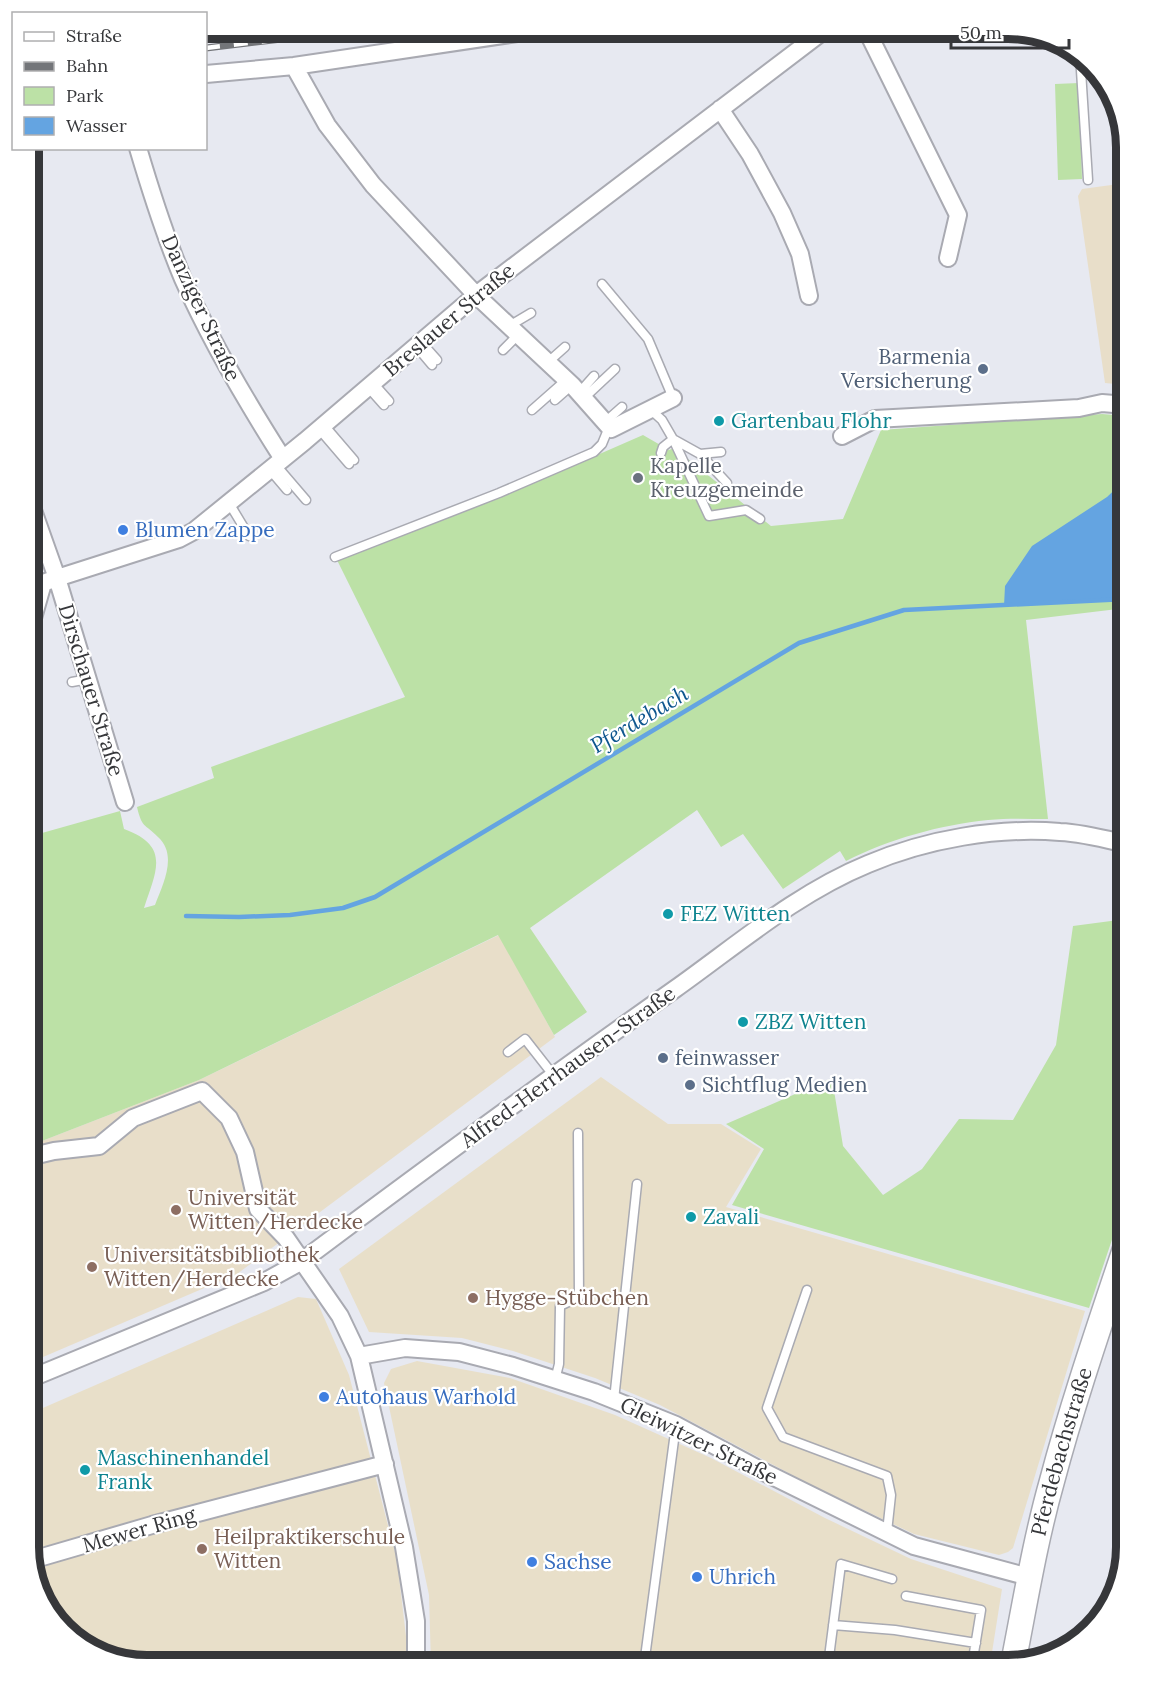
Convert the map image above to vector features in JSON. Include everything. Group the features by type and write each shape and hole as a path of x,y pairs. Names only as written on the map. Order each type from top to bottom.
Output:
{"main road":[{"name":"Pferdebachstraße","path":"1015,1655 1029,1577 1052,1482 1116,1277"}],"street":[{"path":"207,74 294,66 476,39"},
{"name":"Breslauer Straße","path":"43,581 187,536 276,465 476,295 813,39"},
{"path":"871,39 958,215 948,258"},
{"path":"294,66 327,125 373,185 476,295 575,389 611,429 673,398"},
{"path":"720,109 750,154 782,213 800,254 809,296"},
{"name":"Danziger Straße","path":"139,150 158,212 184,279 276,465"},
{"path":"842,436 875,419 1079,408 1102,403 1116,404"},
{"name":"Dirschauer Straße","path":"39,558 43,581 125,802"},
{"name":"Dirschauer Straße","path":"39,596 43,581"},
{"name":"Alfred-Herrhausen-Straße","path":"39,1374 264,1282 302,1261 783,911 837,879 868,864 937,842 990,834 1028,831 1059,832 1116,842"},
{"path":"39,1154 99,1146 133,1118 202,1091 229,1118 245,1152 258,1209 286,1238 340,1316 359,1356 404,1547 414,1611 416,1655"},
{"name":"Gleiwitzer Straße","path":"359,1356 405,1348 459,1352 555,1380 614,1400 676,1425 762,1472 914,1546 1029,1577"},
{"name":"Mewer Ring","path":"40,1558 152,1525 385,1464"}],"lane":[{"path":"1081,68 1088,180"},
{"path":"602,284 648,339 673,398"},
{"path":"503,350 513,331 531,313"},
{"path":"419,344 434,363"},
{"path":"547,363 565,347"},
{"path":"532,410 615,369"},
{"path":"555,400 594,376"},
{"path":"371,385 386,403"},
{"path":"335,557 499,493 594,452 602,444 607,425 622,407"},
{"path":"651,410 662,420 673,439 709,516 746,510 759,519"},
{"path":"321,427 351,462"},
{"path":"661,453 663,447 673,439"},
{"path":"673,439 700,454 727,483"},
{"path":"700,454 721,452"},
{"path":"276,465 286,490"},
{"path":"276,465 306,500"},
{"path":"229,503 249,536"},
{"path":"508,1052 525,1039 554,1076"},
{"path":"555,1380 559,1364 560,1306 579,1297 578,1133"},
{"path":"614,1400 637,1184"},
{"path":"807,1290 767,1408 783,1437 887,1476 891,1495 887,1532"},
{"path":"645,1655 676,1425"},
{"path":"829,1655 841,1564 892,1579"},
{"path":"906,1596 981,1610 974,1655"},
{"path":"833,1625 895,1630 976,1643"}],"shaded area":[{"path":"1116,184 1116,384 1105,383 1078,196 1082,189"},
{"name":"Universität Witten/Herdecke","path":"499,935 555,1037 237,1274 39,1359 39,1142 199,1080"},
{"path":"601,1077 668,1124 721,1124 761,1149 726,1207 1085,1311 1013,1548 999,1555 914,1534 811,1485 660,1405 595,1378 513,1351 462,1338 369,1332 339,1269"},
{"path":"298,1297 316,1299 349,1375 397,1560 407,1655 140,1655 105,1647 81,1633 61,1613 53,1601 47,1589 40,1561 39,1410"},
{"path":"417,1361 510,1378 615,1415 711,1458 825,1518 911,1559 1002,1589 992,1655 431,1655 429,1595 384,1383 391,1369"}],"green space":[{"path":"1079,83 1082,179 1058,180 1055,84"},
{"path":"1102,414 1116,415 1116,609 1026,620 1048,819 996,819 952,825 897,840 846,861 840,851 783,889 743,834 721,847 697,810 530,928 587,1012 554,1035 498,935 199,1080 39,1142 39,834 120,811 124,829 149,843 154,852 155,871 144,908 155,905 167,870 167,852 164,844 142,822 137,807 214,778 211,767 405,697 337,560 501,497 643,435 669,450 674,448 771,526 843,519 881,430"},
{"path":"1116,920 1116,1228 1089,1308 732,1205 764,1149 726,1124 832,1078 843,1146 883,1195 922,1169 959,1119 1013,1120 1056,1045 1073,926"}],"water":[{"path":"1116,488 1116,600 1004,606 1005,586 1032,546 1107,497"}],"waterway":[{"name":"Pferdebach","path":"186,916 290,915 343,908 375,897 799,643 904,610 1116,599"}],"railway":[{"path":"207,48 282,39"}],"place":[{"name":"Barmenia Versicherung","path":"983,369"},
{"name":"Gartenbau Flohr","path":"719,421"},
{"name":"Kapelle Kreuzgemeinde","path":"638,478"},
{"name":"Blumen Zappe","path":"123,530"},
{"name":"FEZ Witten","path":"668,914"},
{"name":"ZBZ Witten","path":"743,1022"},
{"name":"feinwasser","path":"663,1058"},
{"name":"Sichtflug Medien","path":"690,1085"},
{"name":"Universität Witten/Herdecke","path":"176,1210"},
{"name":"Zavali","path":"691,1217"},
{"name":"Universitätsbibliothek Witten/Herdecke","path":"92,1267"},
{"name":"Hygge-Stübchen","path":"473,1298"},
{"name":"Autohaus Warhold","path":"324,1397"},
{"name":"Maschinenhandel Frank","path":"85,1470"},
{"name":"Heilpraktikerschule Witten","path":"202,1549"},
{"name":"Sachse","path":"532,1562"},
{"name":"Uhrich","path":"697,1577"}]}
